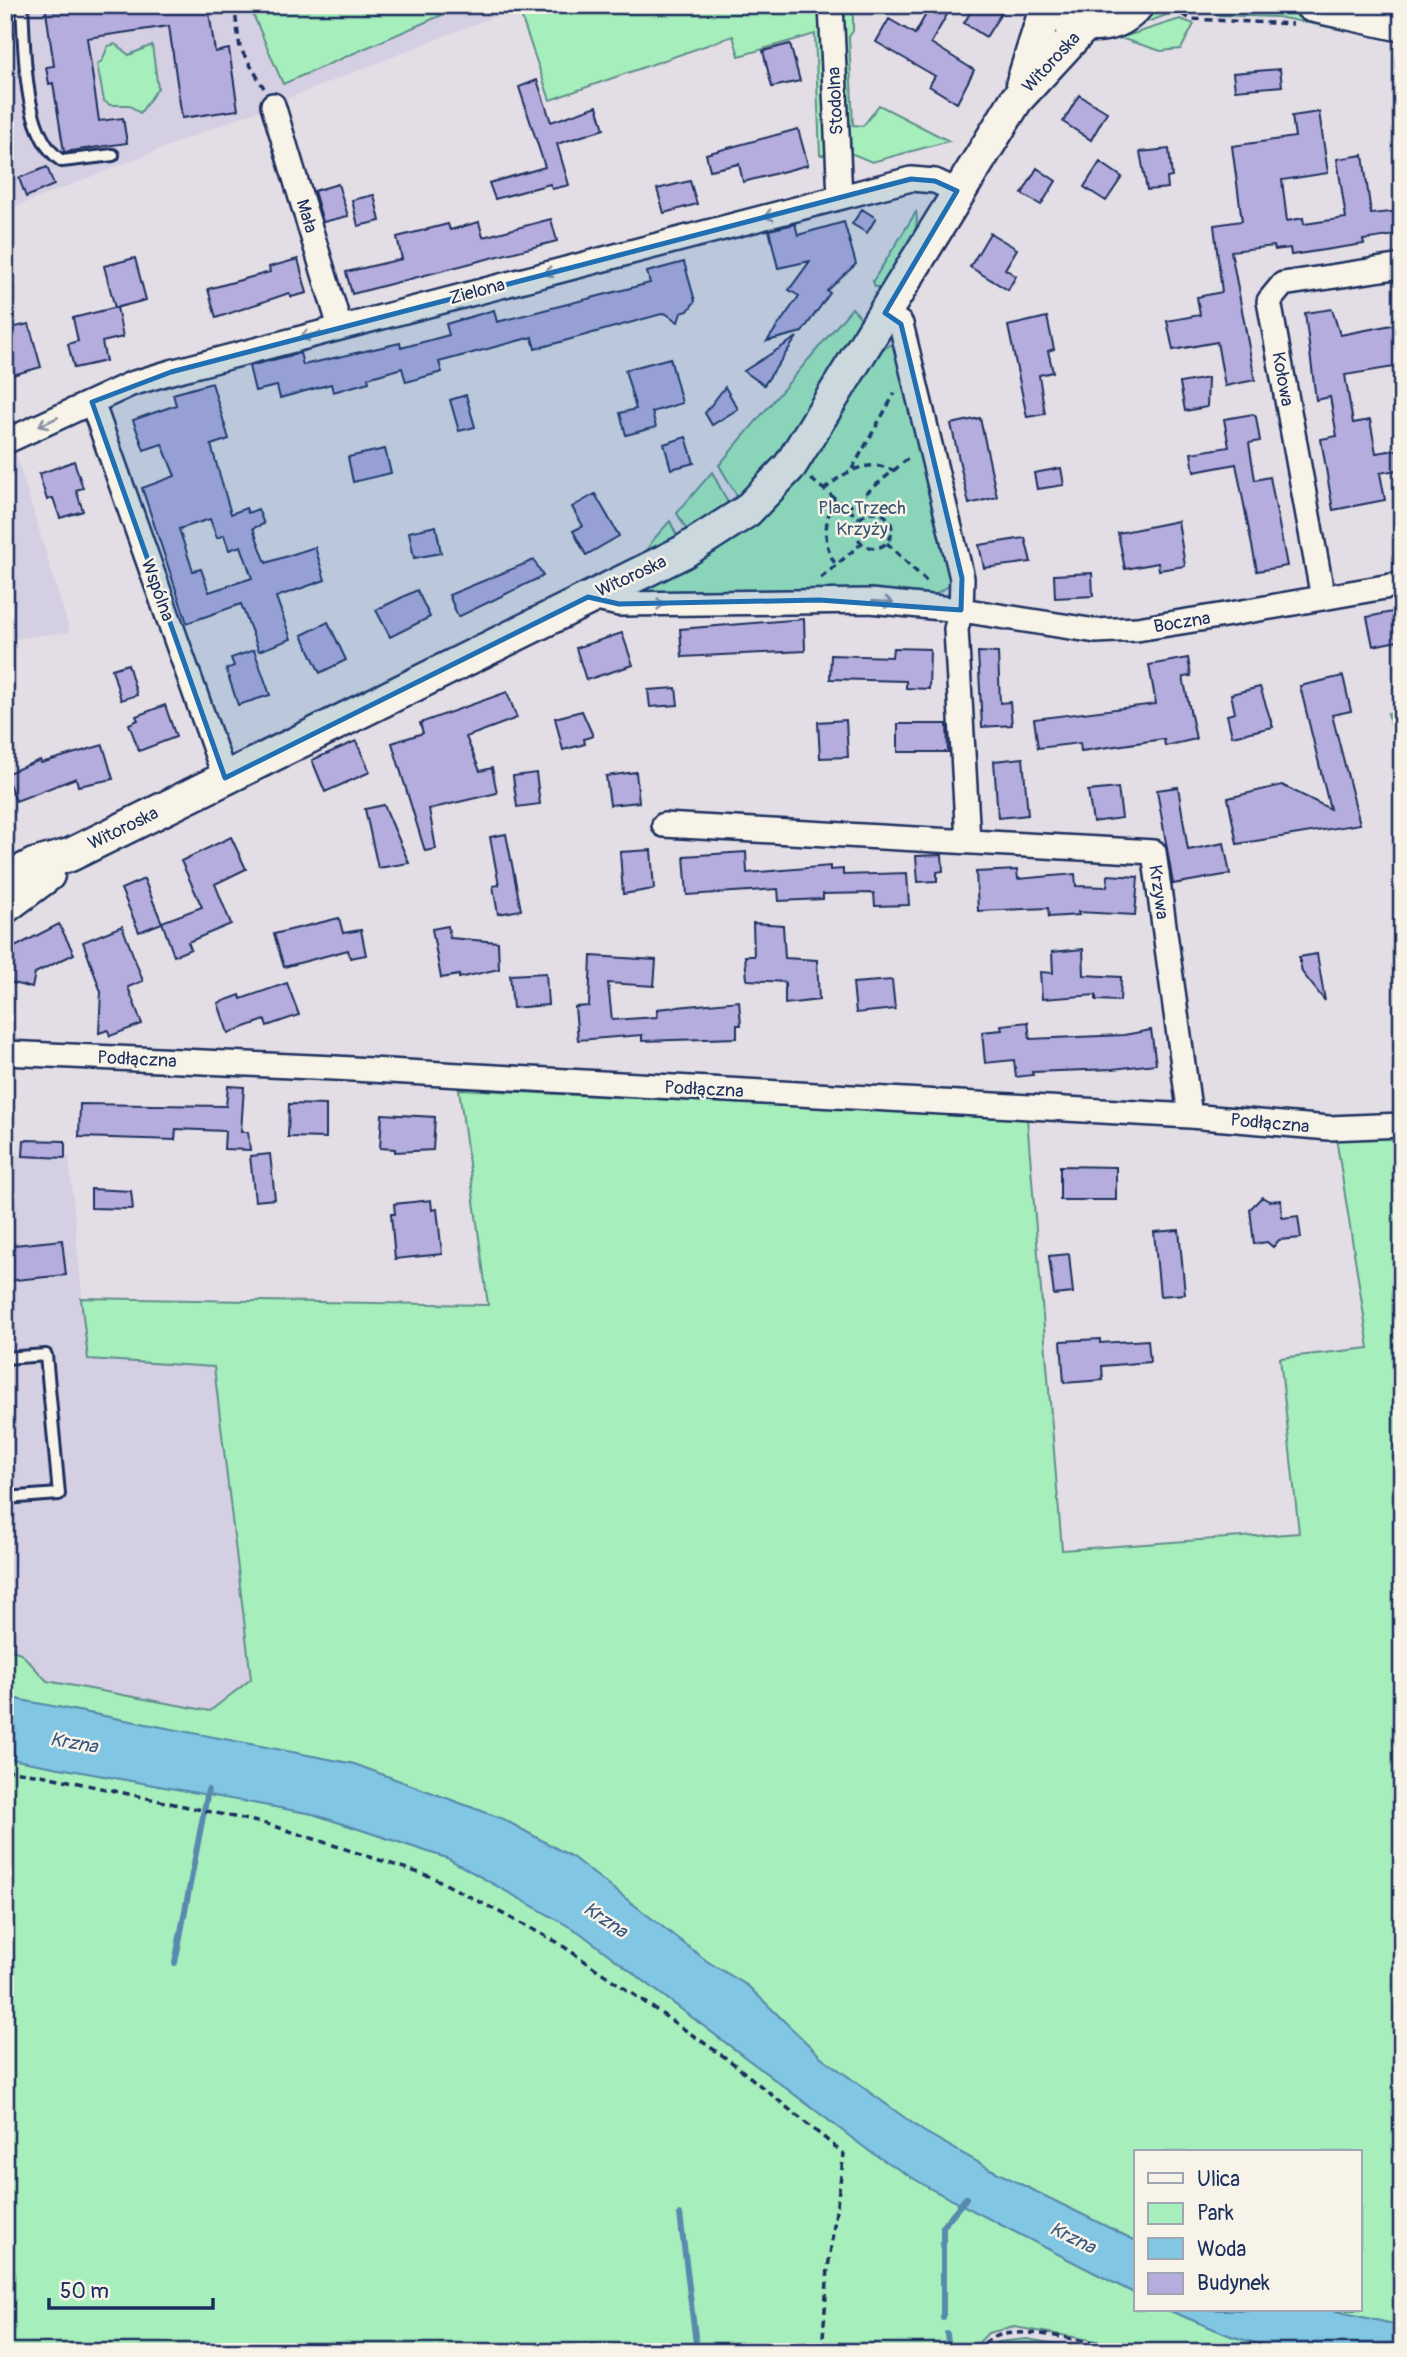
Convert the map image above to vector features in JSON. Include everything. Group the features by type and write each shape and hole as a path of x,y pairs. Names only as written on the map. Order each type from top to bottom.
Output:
{"main road":[{"path":"1053,6 1085,25 1103,25 1120,20 1137,5"},
{"name":"Witoroska","path":"1016,100 1053,6"},
{"path":"1304,15 1402,25"},
{"name":"Witoroska","path":"5,880 34,865 70,855 683,552 759,500 790,466 957,191 1016,100 1085,25"},
{"name":"Witoroska","path":"5,907 43,880 70,855"}],"street":[{"name":"Stodolna","path":"831,5 840,197"},
{"name":"Mała","path":"274,105 340,327"},
{"name":"Zielona","path":"5,442 144,380 340,327 911,179 935,181 957,191"},
{"name":"Kołowa","path":"1323,598 1269,300 1283,284 1402,266"},
{"path":"885,313 901,324 962,578 961,610 956,629 968,841"},
{"name":"Wspólna","path":"92,402 225,778"},
{"name":"Boczna","path":"961,610 1096,631 1137,629 1402,584"},
{"path":"588,597 619,604 870,601 961,610"},
{"name":"Krzywa","path":"664,825 1154,852 1190,1116"},
{"name":"Podłączna","path":"5,1053 1190,1116 1329,1128 1402,1125"}],"lane":[{"path":"22,5 26,69 37,129 46,145 62,161 113,155"},
{"path":"5,1358 46,1355 59,1494 5,1498"}],"path":[{"path":"234,5 240,48 274,105"},
{"path":"1180,5 1179,13 1191,19 1304,15"},
{"path":"824,490 852,469 898,388"},
{"path":"847,509 914,454 931,450"},
{"path":"852,469 882,467 894,471"},
{"path":"804,473 860,519"},
{"path":"835,499 827,519 826,540 836,565"},
{"path":"878,512 889,519 893,531 887,543 877,548 862,543 856,531 860,519 878,512"},
{"path":"812,600 813,585 862,543"},
{"path":"5,1770 41,1775 271,1825 432,1877 557,1942 729,2060 844,2154 828,2268 822,2352"},
{"path":"975,2352 996,2336 1010,2333 1136,2352"}],"highlighted area":[{"path":"911,179 935,181 957,191 885,313 901,324 962,578 961,610 819,600 619,604 588,597 225,778 92,402 171,372"}],"shaded area":[{"path":"5,5 523,5 10,209 5,155"},
{"path":"15,451 70,632 5,640 5,455"},
{"path":"5,1155 69,1157 88,1358 214,1367 251,1679 210,1711 47,1681 21,1653 12,1650 5,1571"}],"green space":[{"path":"249,5 465,5 283,84"},
{"path":"599,5 623,14 657,5 824,5 829,155 820,155 815,34 739,56 733,36 550,100 518,7"},
{"path":"841,5 853,5 853,31 849,37 853,125 863,126 879,105 949,141 872,162 853,154 846,156"},
{"path":"1154,5 1172,5 1175,12 1136,26"},
{"path":"1224,5 1348,21 1351,27 1348,31 1278,17 1217,15"},
{"path":"1180,19 1194,24 1181,49 1161,51 1120,38"},
{"path":"115,44 129,55 152,45 158,88 140,113 129,105 110,105 104,101 97,64 102,61 108,46"},
{"path":"916,212 915,231 906,251 882,287 875,287 873,281"},
{"path":"852,308 863,320 821,390 775,457 737,496 719,465"},
{"name":"Plac Trzech Krzyży","path":"895,344 953,583 931,597 643,593 639,590 692,561 875,354"},
{"path":"712,472 728,503 687,531 677,513"},
{"path":"670,521 677,536 646,552 652,541"},
{"path":"1388,713 1402,713 1402,766"},
{"path":"459,1089 1027,1118 1062,1550 1299,1533 1280,1358 1369,1348 1335,1131 1402,1126 1402,2326 1340,2312 1362,2312 1362,2150 1134,2150 1134,2240 990,2169 923,2131 821,2057 748,1986 708,1962 572,1857 503,1819 354,1764 5,1697 5,1571 12,1650 21,1653 47,1681 210,1711 251,1679 214,1367 88,1359 81,1298 488,1305"},
{"path":"5,1758 313,1814 447,1858 579,1932 872,2153 931,2189 1134,2293 1134,2312 1173,2312 1231,2336 1291,2352 1162,2352 1014,2327 988,2333 970,2352 5,2352"},
{"path":"1027,2339 1101,2352 984,2352 999,2342"}],"water":[{"name":"Krzna","path":"5,1697 354,1764 503,1819 572,1857 708,1962 748,1986 821,2057 923,2131 990,2169 1134,2240 1134,2293 931,2189 872,2153 579,1932 447,1858 313,1814 5,1758"},
{"path":"1173,2312 1340,2312 1402,2326 1402,2352 1275,2349 1231,2336"}],"building":[{"path":"45,5 208,5 215,52 229,49 238,110 182,118 169,26 87,38 99,121 123,118 127,143 64,152 53,83 49,84 46,67 54,66"},
{"path":"931,5 949,11 931,43 974,70 957,103 929,86 935,76 876,42 889,19 915,34"},
{"path":"975,5 990,5 1002,12 986,37 964,23"},
{"path":"790,44 800,81 772,87 763,51"},
{"path":"1280,69 1282,86 1235,90 1233,73"},
{"path":"537,80 551,122 597,106 604,129 557,144 569,185 552,189 550,184 495,199 489,183 545,167 519,87"},
{"path":"1079,95 1107,112 1091,140 1063,122"},
{"path":"1319,112 1328,173 1282,180 1287,221 1303,218 1304,224 1346,218 1337,159 1363,155 1371,214 1400,211 1402,234 1363,240 1364,244 1291,255 1290,248 1275,250 1274,246 1231,251 1255,380 1225,386 1217,342 1173,350 1167,321 1200,315 1197,297 1222,292 1214,225 1242,221 1232,146 1295,137 1292,116"},
{"path":"798,129 808,165 743,182 739,164 710,170 706,154"},
{"path":"1169,149 1172,177 1167,178 1168,188 1147,190 1140,152"},
{"path":"1100,162 1122,177 1106,201 1084,187"},
{"path":"47,167 54,185 26,197 19,178"},
{"path":"1037,168 1056,181 1041,205 1022,194"},
{"path":"690,181 697,204 664,213 657,189"},
{"path":"338,184 348,216 323,222 314,191"},
{"path":"374,195 380,221 358,226 352,200"},
{"path":"862,209 876,218 867,233 852,224"},
{"path":"551,219 557,241 352,294 346,272 402,259 397,237 448,224 450,230 479,222 483,237"},
{"path":"844,222 856,264 827,291 830,293 802,332 767,341 799,296 789,290 810,261 778,268 769,230 795,224 798,235"},
{"path":"990,233 1017,249 1005,269 1016,276 1008,290 970,267"},
{"path":"135,258 146,300 115,308 104,266"},
{"path":"298,259 307,293 291,297 289,293 216,318 208,289 270,272 269,267"},
{"path":"684,262 695,301 688,311 681,313 678,322 665,313 535,349 532,337 439,362 442,372 406,382 402,368 368,378 369,382 333,392 331,384 280,398 277,386 255,391 249,366 300,353 303,365 400,343 401,348 449,335 446,324 494,310 497,322 650,283 647,272"},
{"path":"117,307 123,337 102,342 106,361 74,368 68,344 78,341 73,318"},
{"path":"1332,309 1340,335 1397,324 1401,341 1396,341 1400,366 1345,375 1353,423 1370,420 1376,453 1402,449 1402,469 1380,473 1385,500 1333,510 1321,439 1337,436 1330,397 1316,400 1305,313"},
{"path":"1047,317 1054,349 1048,351 1053,372 1039,375 1045,414 1027,417 1008,326"},
{"path":"29,324 41,367 9,376 5,339 14,337 11,328"},
{"path":"797,337 764,385 744,371"},
{"path":"670,358 682,403 652,412 656,427 626,435 620,413 636,409 625,370"},
{"path":"1208,378 1207,407 1185,411 1180,383"},
{"path":"212,383 229,439 211,445 231,514 246,508 248,513 258,509 264,524 253,528 266,563 315,547 325,580 276,597 291,639 259,651 241,604 187,623 142,488 175,476 162,444 144,450 133,420 176,405 173,394","holes":["210,519 217,538 224,535 229,550 241,546 252,578 209,592 201,569 193,571 179,529"]},
{"path":"725,387 738,409 712,425 705,413"},
{"path":"466,395 475,427 459,431 450,400"},
{"path":"1253,414 1256,417 1260,441 1249,443 1255,480 1270,477 1287,566 1257,571 1236,464 1194,472 1191,453 1229,447 1224,419"},
{"path":"980,418 997,497 969,504 951,424"},
{"path":"686,437 694,463 671,469 664,444"},
{"path":"385,449 391,473 353,482 348,457"},
{"path":"74,461 83,488 76,490 83,511 60,518 53,498 47,500 39,474"},
{"path":"1061,468 1064,485 1037,489 1034,473"},
{"path":"595,494 619,536 586,555 573,531 583,526 572,507"},
{"path":"1178,521 1185,566 1159,570 1158,563 1125,569 1118,533"},
{"path":"436,526 441,553 414,558 409,532"},
{"path":"1025,538 1031,562 984,568 979,545"},
{"path":"534,560 543,576 458,617 449,595"},
{"path":"1092,573 1093,596 1055,598 1054,575"},
{"path":"417,590 430,617 390,637 376,610"},
{"path":"1402,610 1402,640 1373,646 1367,617"},
{"path":"804,619 805,651 682,657 680,629"},
{"path":"328,622 346,660 320,673 302,635"},
{"path":"622,633 633,665 586,680 576,648"},
{"path":"893,648 930,649 929,689 906,688 906,681 830,679 831,655 892,657"},
{"path":"254,650 270,695 238,705 226,669 234,666 231,658"},
{"path":"978,652 998,653 1000,703 1010,702 1012,725 982,727"},
{"path":"1188,658 1191,676 1183,677 1196,739 1165,746 1164,739 1081,751 1080,743 1038,748 1034,719 1156,704 1149,665"},
{"path":"128,664 137,695 121,700 112,669"},
{"path":"1343,676 1351,711 1332,715 1360,824 1237,844 1228,798 1282,785 1330,809 1300,686"},
{"path":"1260,687 1273,727 1232,736 1227,715 1235,713 1231,694"},
{"path":"676,688 678,705 650,707 648,690"},
{"path":"507,692 517,718 466,737 480,771 492,768 497,793 429,809 436,849 425,851 392,743 423,733 420,723"},
{"path":"165,705 176,737 139,751 129,724 138,720 136,716"},
{"path":"582,711 593,736 584,739 585,744 563,750 555,718"},
{"path":"846,720 848,757 820,758 818,722"},
{"path":"898,724 947,724 948,752 898,752"},
{"path":"356,741 370,772 325,792 312,760"},
{"path":"103,745 113,779 78,786 76,778 16,801 5,774 40,760 41,763"},
{"path":"1023,758 1028,815 998,818 994,761"},
{"path":"636,772 639,802 610,805 606,776"},
{"path":"536,773 540,804 517,807 513,776"},
{"path":"1178,787 1188,850 1224,843 1230,874 1173,884 1157,790"},
{"path":"1118,788 1122,818 1093,822 1088,791"},
{"path":"384,805 409,863 378,868 365,809"},
{"path":"506,834 521,910 498,914 493,886 499,885 490,837"},
{"path":"231,837 246,869 215,884 231,924 188,942 191,949 174,956 162,922 202,907 181,861"},
{"path":"651,850 654,889 623,894 620,852"},
{"path":"746,852 747,873 830,866 830,870 843,869 843,875 907,873 909,905 875,906 874,893 823,894 823,899 779,901 778,889 687,895 684,856"},
{"path":"942,855 943,871 937,872 937,881 918,882 916,856"},
{"path":"1017,870 1018,879 1075,874 1076,886 1107,887 1108,875 1138,877 1135,915 1078,912 1079,915 1049,917 1048,908 978,911 976,872"},
{"path":"144,879 162,923 139,932 121,889"},
{"path":"339,918 343,933 361,930 366,955 350,958 348,950 284,967 274,934"},
{"path":"753,923 783,925 785,958 817,960 819,1000 785,1004 785,982 747,980 745,956 754,956"},
{"path":"59,924 74,954 35,973 32,988 5,981 7,951"},
{"path":"122,926 143,981 128,987 142,1024 110,1036 108,1030 99,1033 101,992 83,942"},
{"path":"448,926 450,938 498,942 499,969 459,978 459,975 441,978 432,929"},
{"path":"1083,949 1084,975 1121,977 1120,1001 1096,1000 1096,995 1042,999 1040,972 1053,973 1052,952"},
{"path":"1317,954 1325,1001 1302,972 1299,957"},
{"path":"591,956 656,960 654,986 608,983 612,1020 657,1017 657,1009 739,1001 741,1025 737,1025 737,1038 642,1041 642,1035 578,1040 575,1007 589,1006"},
{"path":"546,973 548,1005 513,1008 510,975"},
{"path":"892,980 895,1009 856,1013 853,983"},
{"path":"287,983 299,1015 267,1026 265,1020 228,1033 218,1003 240,995 241,999"},
{"path":"1028,1022 1030,1039 1124,1035 1151,1030 1156,1064 1113,1069 1032,1072 1033,1075 1016,1077 1014,1060 985,1063 982,1032 1002,1030 1001,1025"},
{"path":"228,1086 244,1087 241,1132 248,1132 250,1150 224,1149 225,1131 176,1129 175,1140 79,1137 80,1104 226,1106"},
{"path":"289,1104 326,1105 326,1138 288,1137"},
{"path":"382,1114 435,1117 433,1150 395,1152 395,1149 380,1148"},
{"path":"24,1140 65,1141 65,1158 23,1156"},
{"path":"270,1154 275,1199 255,1201 250,1156"},
{"path":"1060,1166 1116,1167 1116,1200 1060,1200"},
{"path":"91,1189 131,1191 133,1209 91,1208"},
{"path":"1262,1197 1269,1201 1281,1200 1282,1218 1298,1216 1301,1238 1279,1240 1273,1247 1267,1242 1254,1244 1250,1209"},
{"path":"431,1200 432,1210 437,1209 442,1254 395,1259 391,1214 395,1214 394,1204"},
{"path":"1179,1230 1185,1294 1160,1296 1154,1232"},
{"path":"62,1240 66,1275 5,1281 5,1246"},
{"path":"1069,1254 1073,1293 1054,1295 1049,1256"},
{"path":"1100,1339 1100,1343 1148,1340 1150,1362 1102,1366 1103,1380 1064,1383 1061,1341"}],"waterway":[{"path":"175,1963 208,1790"},
{"path":"943,2317 943,2226 966,2198"},
{"path":"680,2214 697,2352"},
{"path":"947,2334 949,2352"}]}
